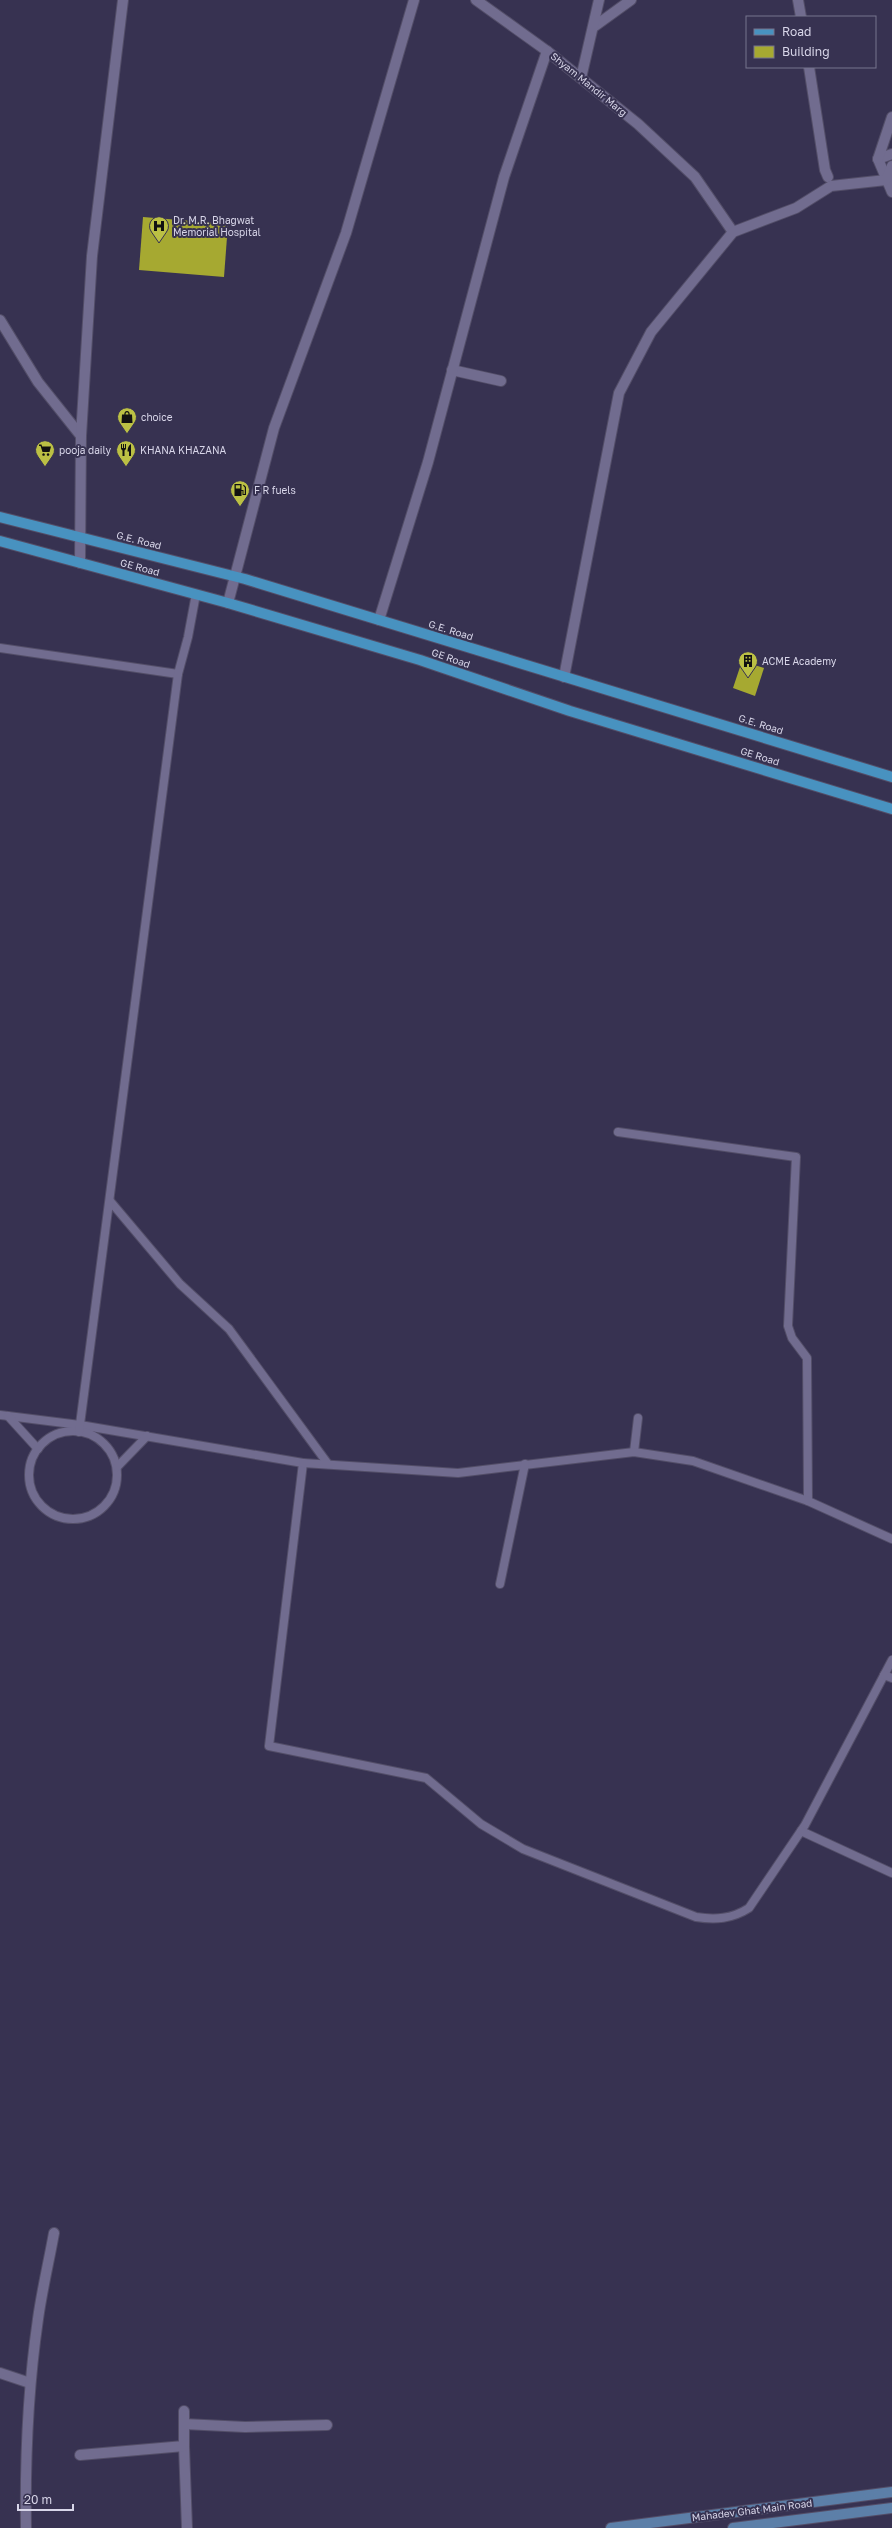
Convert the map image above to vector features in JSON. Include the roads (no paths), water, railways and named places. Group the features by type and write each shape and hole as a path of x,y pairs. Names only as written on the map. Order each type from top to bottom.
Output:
{"main road":[{"name":"G.E. Road","path":"0,517 80,536 236,577 892,777"},
{"name":"GE Road","path":"0,541 228,603 420,660 570,711 892,809"}],"street":[{"path":"80,563 81,436 92,256 123,0"},
{"path":"228,603 274,428 346,233 414,0"},
{"name":"Shyam Mandir Marg","path":"476,0 547,51 638,124 695,177 733,232"},
{"path":"581,78 595,26 599,0"},
{"path":"595,26 631,0"},
{"path":"798,0 801,16"},
{"path":"379,620 428,462 504,177 547,51"},
{"path":"809,68 828,177"},
{"path":"892,117 878,159 892,192"},
{"path":"878,159 892,154"},
{"path":"886,179 892,166"},
{"path":"564,677 619,393 651,332 733,232 796,208 831,186 886,179"},
{"path":"0,320 38,382 81,436"},
{"path":"452,370 501,381"},
{"path":"26,2528 25,2470 30,2383 38,2318 54,2232"},
{"path":"0,2373 30,2383"},
{"path":"184,2411 187,2528"},
{"path":"184,2424 245,2427 327,2426"},
{"path":"80,2455 184,2446"},
{"name":"Mahadev Ghat Main Road","path":"611,2528 892,2492"},
{"path":"733,2528 892,2508"}],"lane":[{"path":"79,1429 178,674 188,637 196,594"},
{"path":"0,648 178,674"},
{"path":"618,1132 796,1157 788,1326 798,1348 807,1358 808,1501"},
{"path":"110,1201 180,1284 229,1329 328,1464"},
{"path":"4,1416 79,1429 147,1436 303,1463 458,1473 634,1452 693,1461 808,1501 892,1539"},
{"path":"4,1416 38,1449"},
{"path":"634,1452 638,1418"},
{"path":"79,1429 101,1441 111,1453 117,1467 117,1482 112,1497 102,1509 81,1518 58,1516 42,1505 31,1488 30,1468 38,1449 47,1439 60,1433 79,1429"},
{"path":"117,1467 147,1436"},
{"path":"303,1463 269,1746 426,1778 481,1824 523,1849 696,1917 714,1920 739,1915 749,1908 801,1831 892,1660"},
{"path":"500,1584 525,1464"},
{"path":"884,1675 892,1678"},
{"path":"801,1831 892,1873"}],"place":[{"name":"Dr. M.R. Bhagwat Memorial Hospital","path":"159,243"},
{"name":"choice","path":"127,434"},
{"name":"pooja daily","path":"45,467"},
{"name":"KHANA KHAZANA","path":"126,467"},
{"name":"F R fuels","path":"240,507"},
{"name":"ACME Academy","path":"748,678"}]}
